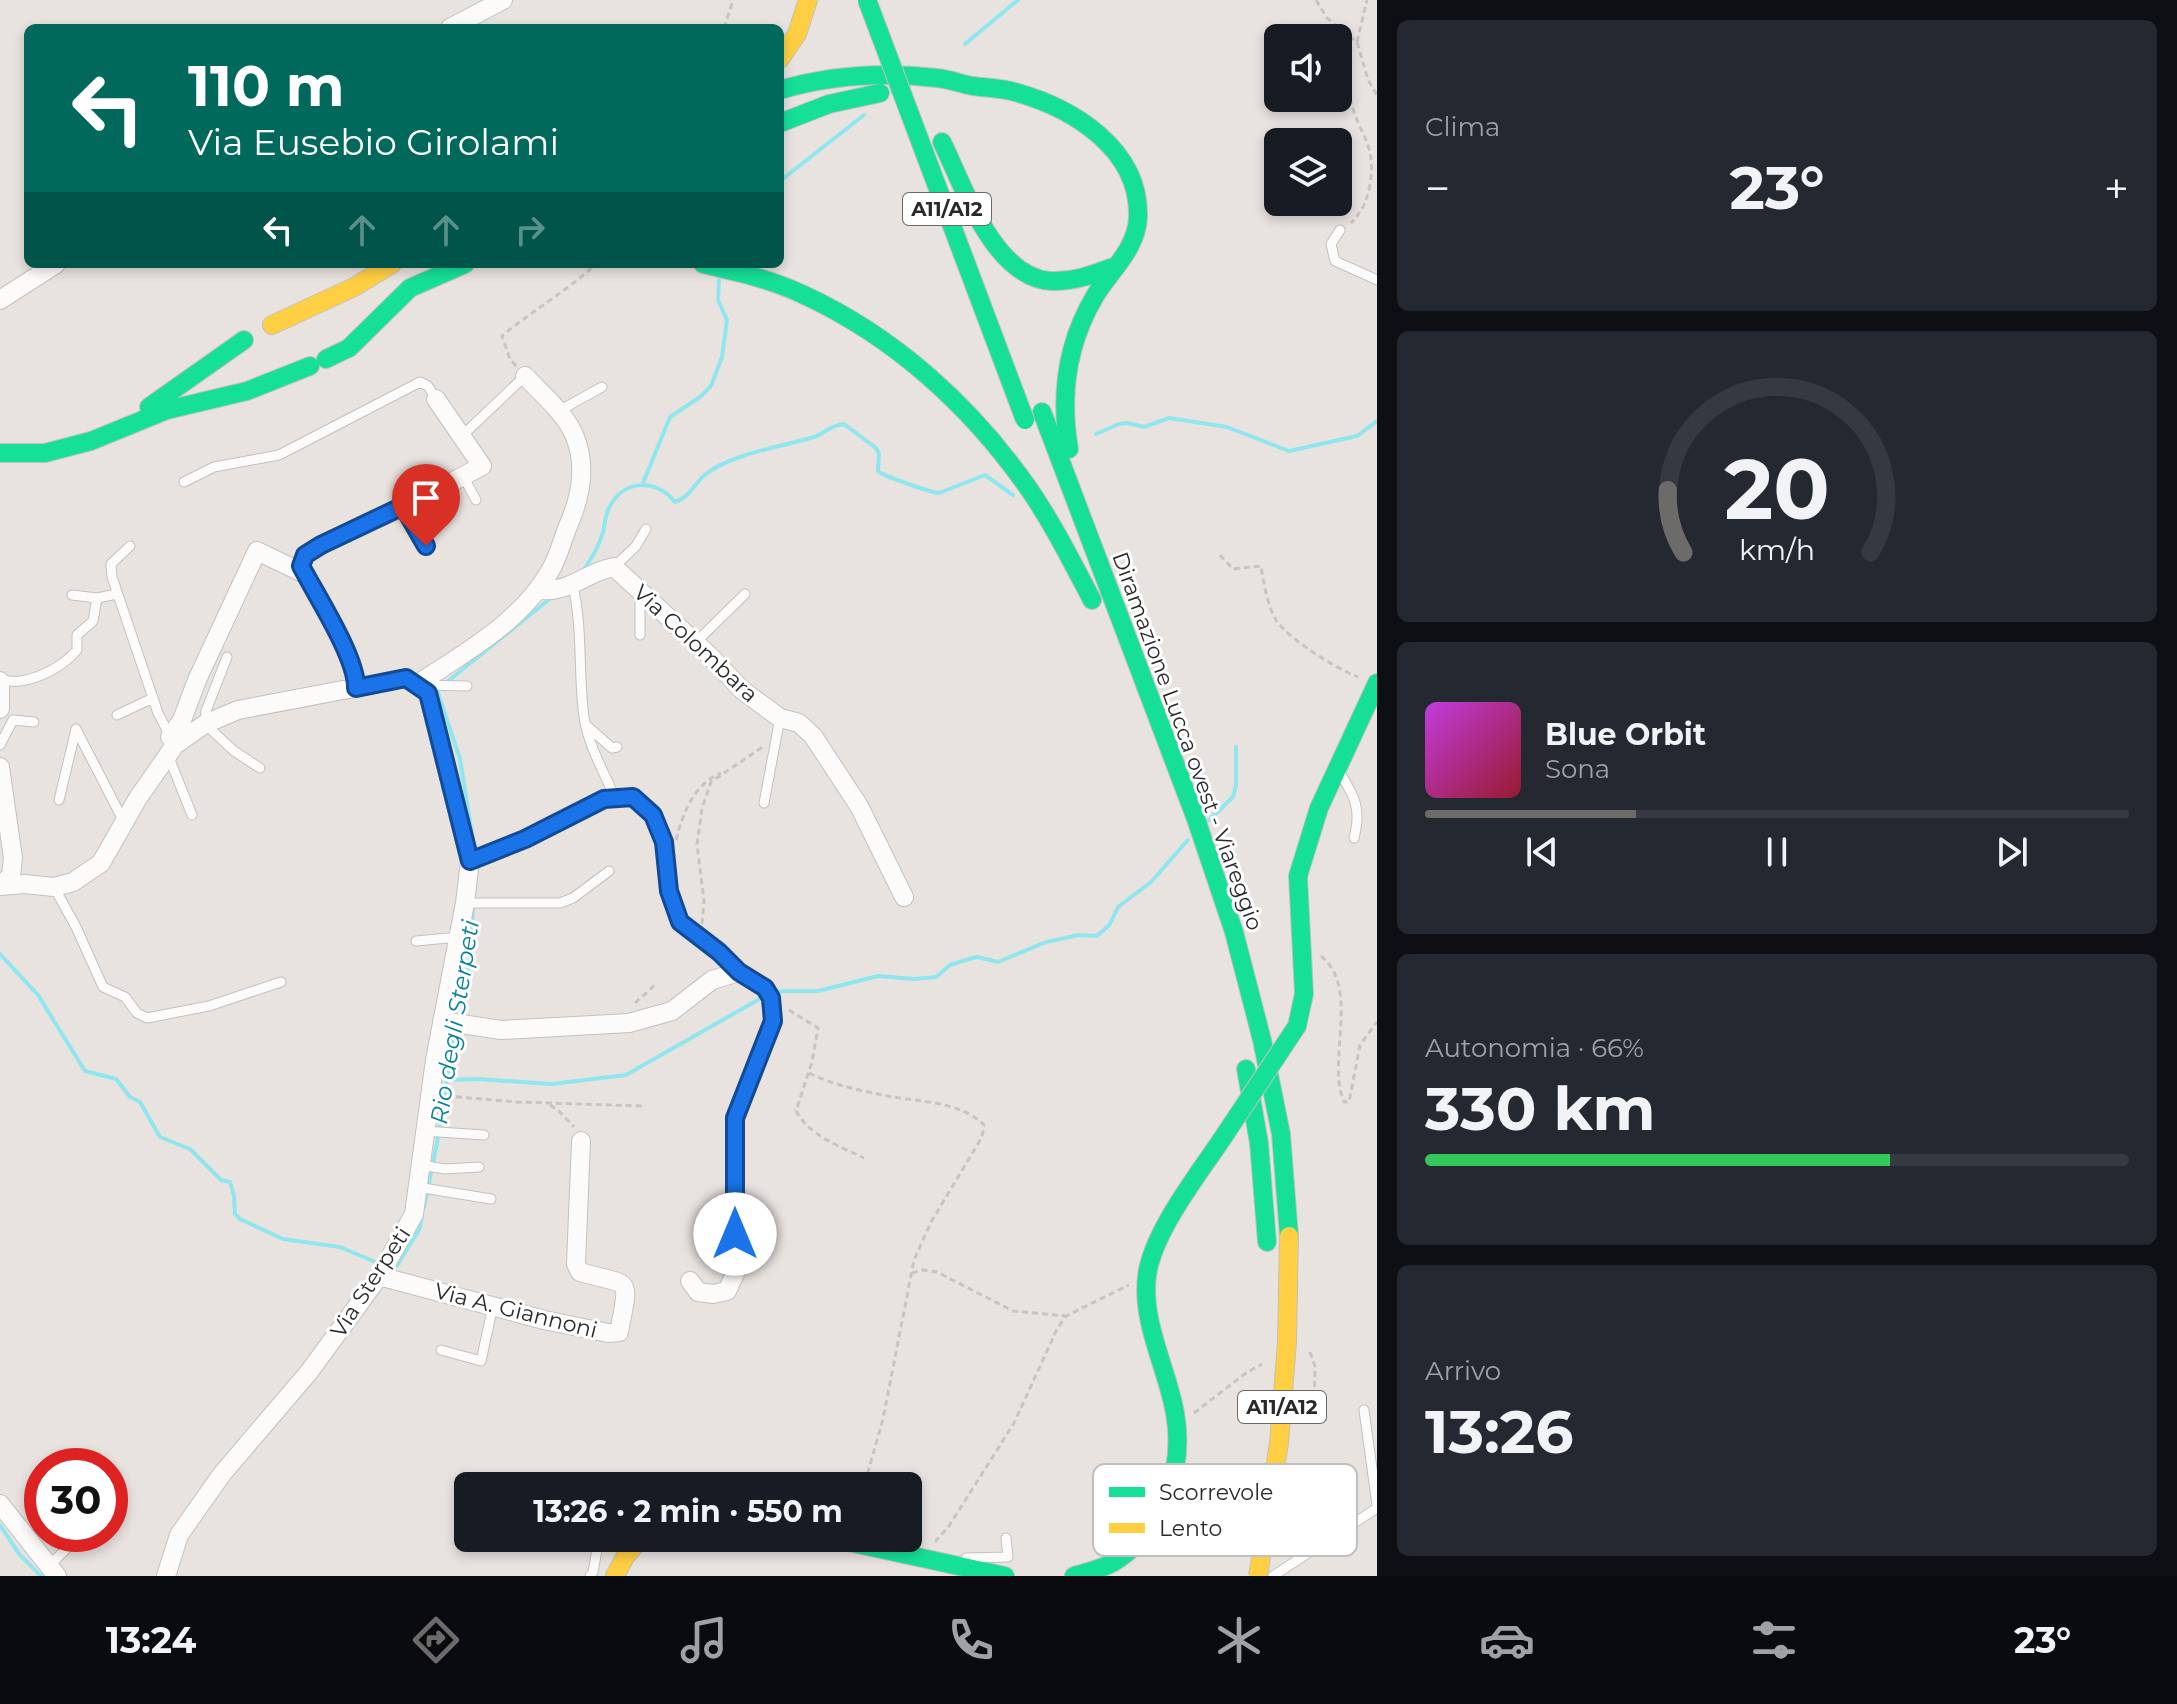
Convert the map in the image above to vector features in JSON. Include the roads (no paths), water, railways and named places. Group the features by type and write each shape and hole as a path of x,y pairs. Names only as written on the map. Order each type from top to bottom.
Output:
{"main road":[{"path":"784,53 797,34 808,0"},
{"name":"A11/A12","path":"867,0 1027,427"},
{"path":"909,57 925,100"},
{"path":"784,88 796,84 868,76 939,78 1015,92 1062,110 1098,133 1113,148 1125,167 1138,204 1135,236 1130,250 1095,296 1087,312 1064,393 1067,441 1099,601"},
{"path":"784,121 863,95 971,85"},
{"name":"A11/A12","path":"986,262 939,135 988,238 1018,269 1048,281 1074,283 1093,278 1118,265"},
{"path":"272,325 354,287 411,268"},
{"path":"0,453 45,453 91,441 167,410 247,391 349,348 410,288 456,268"},
{"path":"729,268 786,286 845,316 901,354 944,389 1011,464 1099,601"},
{"path":"121,428 244,340"},
{"name":"Diramazione Lucca ovest - Viareggio","path":"1039,404 1099,601"},
{"name":"Diramazione Lucca ovest - Viareggio","path":"1050,489 1175,766 1214,866 1257,1016 1281,1134 1289,1236 1287,1342 1276,1464"},
{"path":"1175,1464 1176,1417 1148,1305 1147,1277 1162,1235 1297,1026 1304,994 1298,876 1319,808 1376,684"},
{"name":"Diramazione Lucca ovest - Viareggio","path":"1186,846 1211,919 1236,1011"},
{"path":"1243,1054 1259,1143 1267,1249"},
{"name":"A11/A12","path":"1257,1464 1262,1426"},
{"path":"616,1576 631,1552"},
{"path":"893,1552 1005,1576"},
{"path":"1074,1576 1112,1564 1123,1556"},
{"name":"Diramazione Lucca ovest - Viareggio","path":"1258,1576 1261,1556"}],"street":[{"path":"458,24 503,0"},
{"path":"0,300 49,268"},
{"path":"171,746 205,724 238,710 406,678 425,685 515,614 551,569 578,505 581,481 575,437 525,376"},
{"path":"356,688 350,657 301,566 305,555 482,466 436,399"},
{"path":"1,886 24,884 54,887 73,882 101,863 171,746 197,680 257,551 305,574"},
{"name":"Via Colombara","path":"537,590 569,587 595,571 614,567 695,643 777,727 799,723 813,736 859,806 904,897"},
{"path":"0,680 0,709"},
{"name":"Via Sterpeti","path":"166,1576 179,1535 215,1483 309,1372 383,1270 414,1214 424,1188 428,1166 428,1132 451,1023 459,937 470,904 474,859 425,685"},
{"path":"0,767 13,858 11,875 1,886"},
{"path":"451,1023 501,1030 629,1023 672,1011 712,980 739,972 768,993 773,1021 735,1118 735,1274 727,1291 713,1294 698,1292 690,1281"},
{"name":"Via A. Giannoni","path":"383,1270 544,1320 608,1333 619,1332 626,1294 624,1286 618,1280 580,1272 576,1264 581,1141"},
{"path":"1,1509 54,1570"}],"lane":[{"path":"1340,230 1331,244 1335,261 1377,280"},
{"path":"463,435 525,376"},
{"path":"184,482 214,467 279,455 420,382 428,386 436,399"},
{"path":"557,412 602,387"},
{"path":"463,476 476,500"},
{"path":"403,506 426,546"},
{"path":"614,567 636,546 646,529"},
{"path":"130,546 111,564 117,594 192,815"},
{"path":"569,587 581,640 586,725 615,798"},
{"path":"640,591 640,635"},
{"path":"72,595 97,598 117,594"},
{"path":"695,643 745,594"},
{"path":"0,680 26,681 69,660 77,650 77,635 93,621 97,598"},
{"path":"227,657 206,711 205,724 234,751 260,768"},
{"path":"425,685 467,686"},
{"path":"117,715 153,698"},
{"path":"0,745 13,720 34,722"},
{"path":"586,725 612,748 617,747"},
{"path":"764,803 777,727"},
{"path":"59,800 76,729 124,822"},
{"path":"1337,767 1354,796 1359,819 1354,838"},
{"path":"474,859 525,839 604,799 633,797 653,815 664,842 669,891 680,922 739,972"},
{"path":"470,904 560,903 573,898 609,871"},
{"path":"54,887 103,987 125,997 137,1013 147,1018 209,1006 281,982"},
{"path":"416,941 459,937"},
{"path":"428,1132 484,1135"},
{"path":"428,1166 479,1167"},
{"path":"424,1188 491,1199"},
{"path":"441,1350 481,1361 493,1305"},
{"path":"1357,1521 1377,1506 1364,1410"},
{"path":"933,1561 1008,1557 1006,1538"},
{"path":"54,1570 66,1552"},
{"path":"590,1576 597,1552"},
{"path":"1273,1576 1286,1573 1309,1556"}],"waterway":[{"name":"Rio degli Sterpeti","path":"965,44 1018,0"},
{"name":"Rio degli Sterpeti","path":"784,178 864,115"},
{"name":"Rio degli Sterpeti","path":"643,483 670,417 711,386 722,357 727,320 718,300 719,280"},
{"path":"1096,434 1119,424 1144,427 1169,418 1227,427 1289,451 1357,436 1377,421"},
{"path":"583,571 599,543 609,508 623,491 640,485 649,486 659,489 675,502 685,497 706,474 728,461 811,438 844,424 876,448 879,454 878,471 888,476 939,493 985,475 1013,495"},
{"name":"Rio degli Sterpeti","path":"473,840 460,759 437,690 552,597"},
{"path":"1209,820 1233,797 1236,747"},
{"path":"775,993 818,991 878,976 936,977 950,965 969,959 977,957 998,962 1046,942 1079,935 1097,936 1110,924 1118,907 1151,882 1188,840"},
{"name":"Rio degli Sterpeti","path":"457,1018 470,962 473,905"},
{"name":"Rio degli Sterpeti","path":"0,954 38,995 85,1071 116,1079 130,1097 140,1102 160,1137 190,1149 221,1180 230,1182 235,1214 240,1219 283,1239 340,1247 380,1264"},
{"path":"447,1080 552,1084 626,1075 763,997"},
{"name":"Rio degli Sterpeti","path":"424,1207 455,1027"},
{"name":"Rio degli Sterpeti","path":"392,1269 419,1230 422,1216"},
{"path":"0,1525 19,1554 41,1576"}]}
